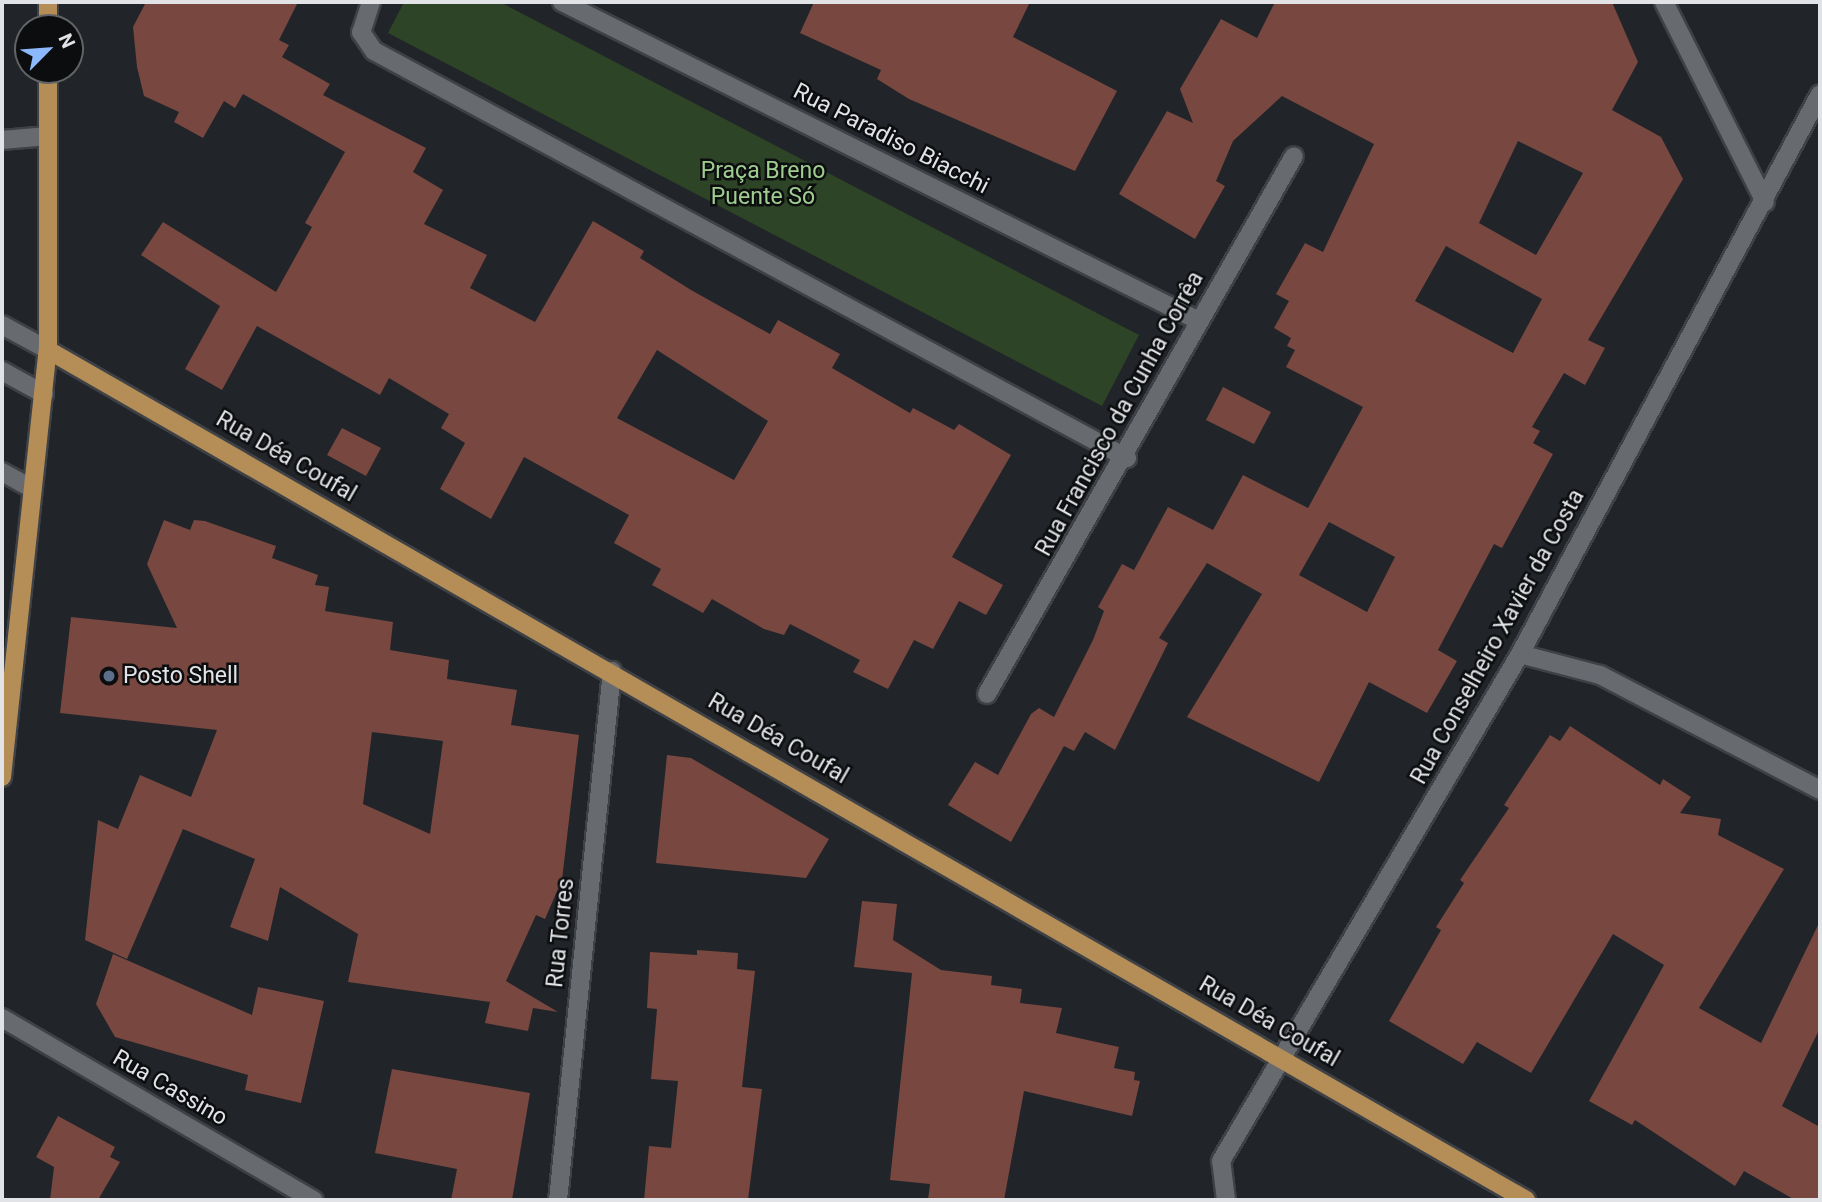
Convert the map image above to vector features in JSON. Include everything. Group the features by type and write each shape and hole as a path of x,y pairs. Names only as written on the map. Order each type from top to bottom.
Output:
{"main road":[{"path":"2,777 48,350 48,84"},
{"name":"Rua Déa Coufal","path":"48,350 612,671 1526,1200"}],"street":[{"path":"371,2 361,32 374,51 1126,458"},
{"name":"Rua Paradiso Biacchi","path":"562,2 1199,321"},
{"path":"1664,2 1765,202"},
{"name":"Rua Conselheiro Xavier da Costa","path":"1226,1200 1221,1161 1520,654 1765,202 1820,94"},
{"path":"2,140 48,136"},
{"name":"Rua Francisco da Cunha Corrêa","path":"987,694 1126,458 1199,321 1294,156"},
{"name":"Rua Déa Coufal","path":"2,325 48,350"},
{"path":"2,371 44,394"},
{"path":"2,472 33,489"},
{"path":"1520,654 1600,675 1820,790"},
{"name":"Rua Torres","path":"558,1200 612,671"},
{"name":"Rua Cassino","path":"2,1018 314,1200"}],"green space":[{"name":"Praça Breno Puente Só","path":"404,2 500,2 1139,335 1102,406 388,33"}],"building":[{"path":"146,2 298,2 279,40 289,45 282,57 330,84 323,95 426,148 413,172 443,190 424,224 487,255 470,288 535,322 593,221 644,251 640,258 770,334 778,320 840,354 832,368 910,413 913,408 954,430 959,424 1011,455 952,557 1003,585 986,615 959,601 933,649 914,640 888,689 853,672 860,660 790,624 784,635 764,629 712,599 703,613 652,585 661,569 614,543 629,515 524,457 491,519 440,489 465,443 441,428 449,414 389,378 380,395 257,326 222,390 185,369 220,306 141,255 163,222 276,292 312,227 305,223 345,152 243,94 235,108 224,101 203,138 174,122 179,112 144,96 137,67 133,27","holes":["657,350 768,421 734,480 617,418"]},
{"path":"814,2 1030,2 1013,37 1117,91 1075,171 909,99 877,79 881,70 800,33"},
{"path":"1275,2 1612,2 1638,62 1612,110 1661,137 1683,179 1588,340 1605,348 1585,385 1564,373 1532,427 1540,431 1533,443 1553,454 1502,548 1494,544 1438,650 1457,661 1427,713 1369,682 1319,782 1187,717 1262,594 1207,563 1159,638 1168,643 1115,750 1085,732 1074,751 1064,746 1011,842 948,805 975,762 998,775 1031,714 1039,708 1054,717 1093,640 1104,611 1098,607 1122,564 1134,570 1168,507 1213,530 1243,475 1308,508 1363,407 1286,367 1295,350 1287,346 1291,338 1274,328 1289,301 1276,294 1305,243 1323,252 1374,144 1282,96 1233,141 1216,181 1225,186 1195,239 1119,194 1167,111 1193,123 1180,89 1221,19 1257,38","holes":["1518,141 1583,173 1536,255 1479,223","1446,246 1542,299 1513,353 1415,301","1329,522 1395,557 1367,612 1299,575"]},
{"path":"1223,387 1271,412 1254,444 1206,420"},
{"path":"342,428 381,448 366,476 327,455"},
{"path":"164,520 190,530 194,520 205,521 276,546 272,558 318,575 315,585 329,587 325,611 393,622 390,650 449,660 447,679 517,690 511,725 579,735 562,880 545,919 536,915 506,981 558,1012 533,1008 528,1031 485,1023 490,1002 348,982 358,934 280,887 268,941 230,927 255,859 183,829 127,959 85,940 98,820 118,829 140,775 191,797 217,730 60,713 71,617 177,628 147,564","holes":["372,732 443,741 430,834 363,804"]},
{"path":"1570,726 1660,785 1663,779 1691,797 1680,813 1721,819 1718,835 1784,869 1699,1008 1761,1043 1820,921 1820,1028 1782,1106 1820,1127 1820,1200 1795,1200 1744,1171 1735,1186 1635,1120 1632,1125 1589,1101 1664,965 1613,934 1531,1073 1477,1042 1463,1064 1389,1021 1441,930 1436,927 1464,883 1460,880 1509,808 1504,805 1550,735 1560,741"},
{"path":"667,755 691,758 829,839 806,878 656,863"},
{"path":"862,901 897,904 893,940 941,970 992,976 991,985 1022,989 1020,1003 1062,1008 1056,1033 1119,1047 1114,1068 1135,1072 1134,1080 1140,1081 1132,1116 1024,1091 1004,1200 928,1200 930,1184 890,1180 912,973 854,967"},
{"path":"697,950 738,953 737,969 755,971 742,1087 762,1089 748,1200 644,1200 649,1146 671,1148 678,1081 651,1079 657,1009 647,1008 650,952 697,955"},
{"path":"113,954 252,1015 258,987 324,1001 301,1103 245,1090 248,1075 115,1037 96,1004"},
{"path":"392,1069 530,1093 512,1200 451,1200 457,1169 375,1153"},
{"path":"58,1116 115,1147 110,1157 120,1162 98,1200 50,1200 54,1167 36,1157"}],"place":[{"name":"Posto Shell","path":"109,676"}]}
